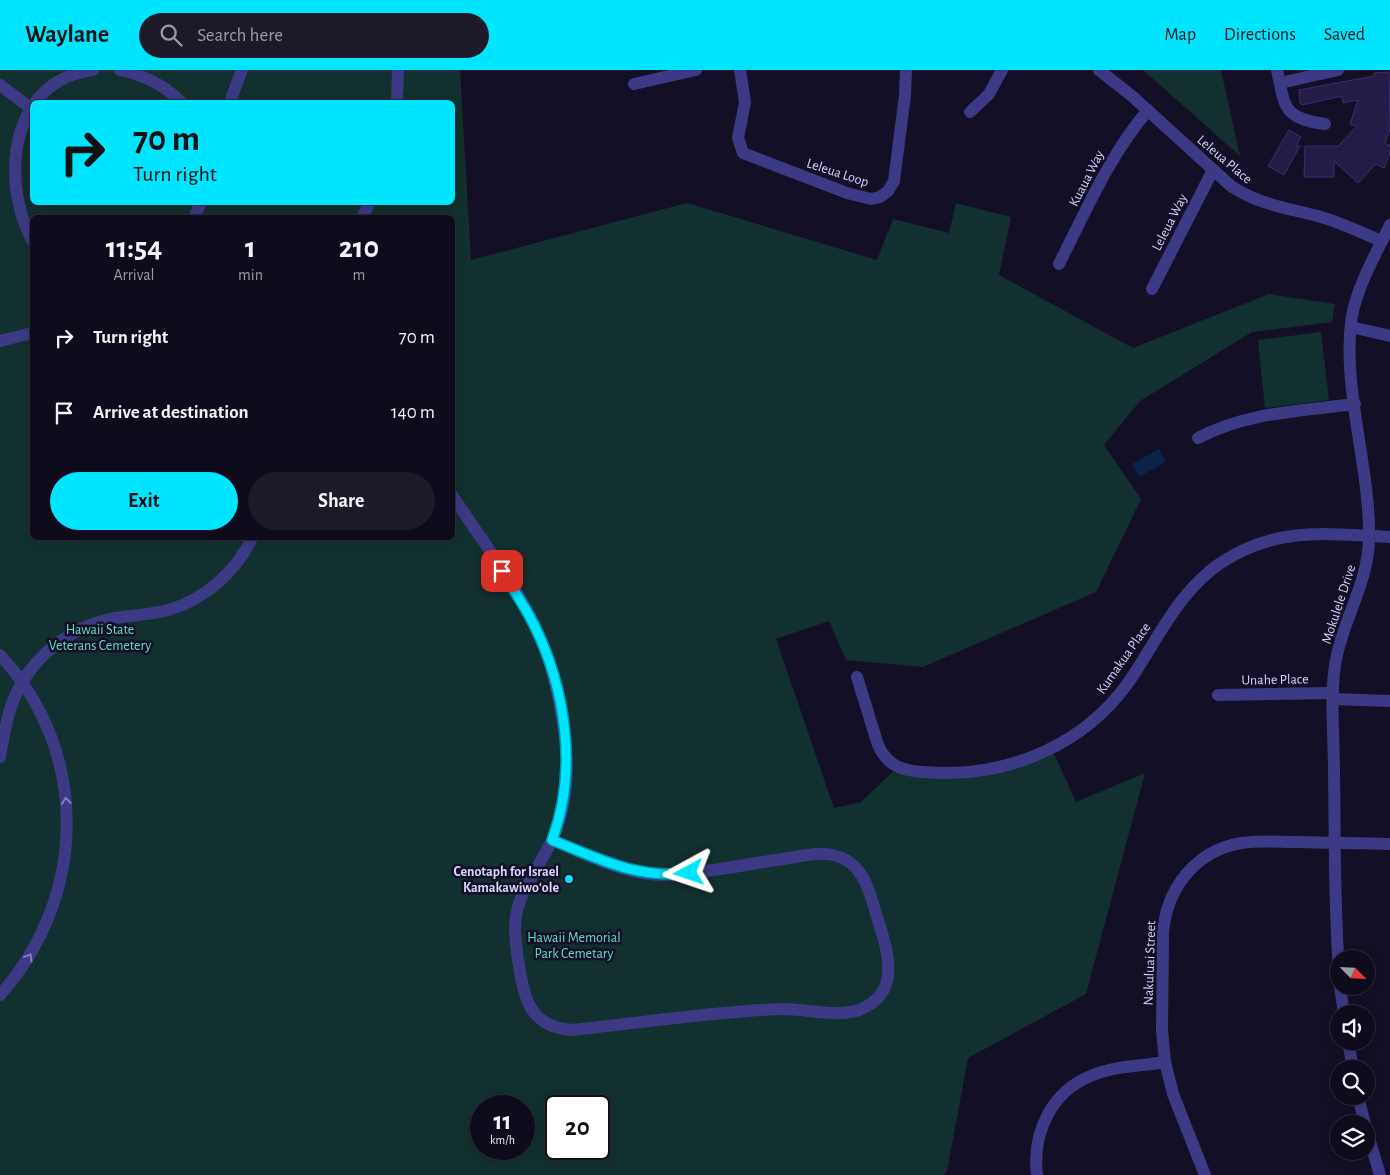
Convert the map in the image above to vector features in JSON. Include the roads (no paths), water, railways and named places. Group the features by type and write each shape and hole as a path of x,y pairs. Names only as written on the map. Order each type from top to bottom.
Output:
{"street":[{"path":"35,100 55,83 74,74 93,70"},
{"path":"120,70 145,76 158,83 179,100"},
{"path":"231,100 242,70"},
{"path":"398,70 398,100"},
{"path":"634,84 696,70"},
{"name":"Leleua Loop","path":"740,70 744,102 738,138 743,153 847,193 871,199 884,194 894,181 905,95 906,70"},
{"path":"970,112 990,94 1002,70"},
{"name":"Leleua Place","path":"1099,70 1148,110 1231,186 1255,200 1322,217 1382,242"},
{"path":"1277,70 1287,107 1294,116 1303,121 1325,124"},
{"path":"1280,84 1338,70"},
{"path":"0,85 28,106 13,131 8,145 5,173 8,194 15,215 30,237"},
{"name":"Kuaua Way","path":"1059,264 1109,164 1131,130 1148,110"},
{"name":"Leleua Way","path":"1152,289 1213,170"},
{"name":"Mokulele Drive","path":"1338,950 1333,696 1338,650 1365,573 1369,536 1350,351 1351,327 1361,285 1390,225"},
{"path":"1351,327 1390,336"},
{"path":"0,342 30,334"},
{"path":"1198,438 1223,426 1250,418 1355,404"},
{"path":"455,500 523,604 542,642 554,679 567,766 564,801 552,840 520,899 514,931 526,1001 536,1015 549,1025 572,1030 780,1009 848,1012 867,1006 885,986 889,971 888,955 866,881 856,867 842,858 817,854 689,873 656,875 623,869 552,840"},
{"name":"Kumakua Place","path":"856,677 881,753 899,768 913,772 960,773 1013,764 1049,750 1067,740 1100,714 1127,683 1183,598 1221,563 1252,546 1286,536 1322,533 1390,537"},
{"path":"0,757 8,716 22,682 44,654 75,632 102,621 169,610 198,596 212,588 234,566 251,540"},
{"path":"0,655 22,682 45,722 60,766 67,811 67,842 61,879 47,923 26,963 0,995"},
{"name":"Unahe Place","path":"1218,695 1333,696 1390,701"},
{"name":"Nakuluai Street","path":"1205,1175 1173,1094 1165,1062 1162,1030 1164,921 1171,895 1186,873 1206,856 1230,846 1256,842 1390,844"},
{"path":"1037,1175 1036,1149 1038,1137 1048,1113 1063,1094 1082,1080 1103,1072 1165,1062"},
{"path":"1375,1158 1380,1175"}],"water":[{"path":"1159,449 1166,462 1139,477 1132,464"}],"place":[{"name":"Cenotaph for Israel Kamakawiwoʻole","path":"569,879"}],"park label":[{"name":"Hawaii State Veterans Cemetery","path":"100,638"},
{"name":"Hawaii Memorial Park Cemetary","path":"574,946"}]}
